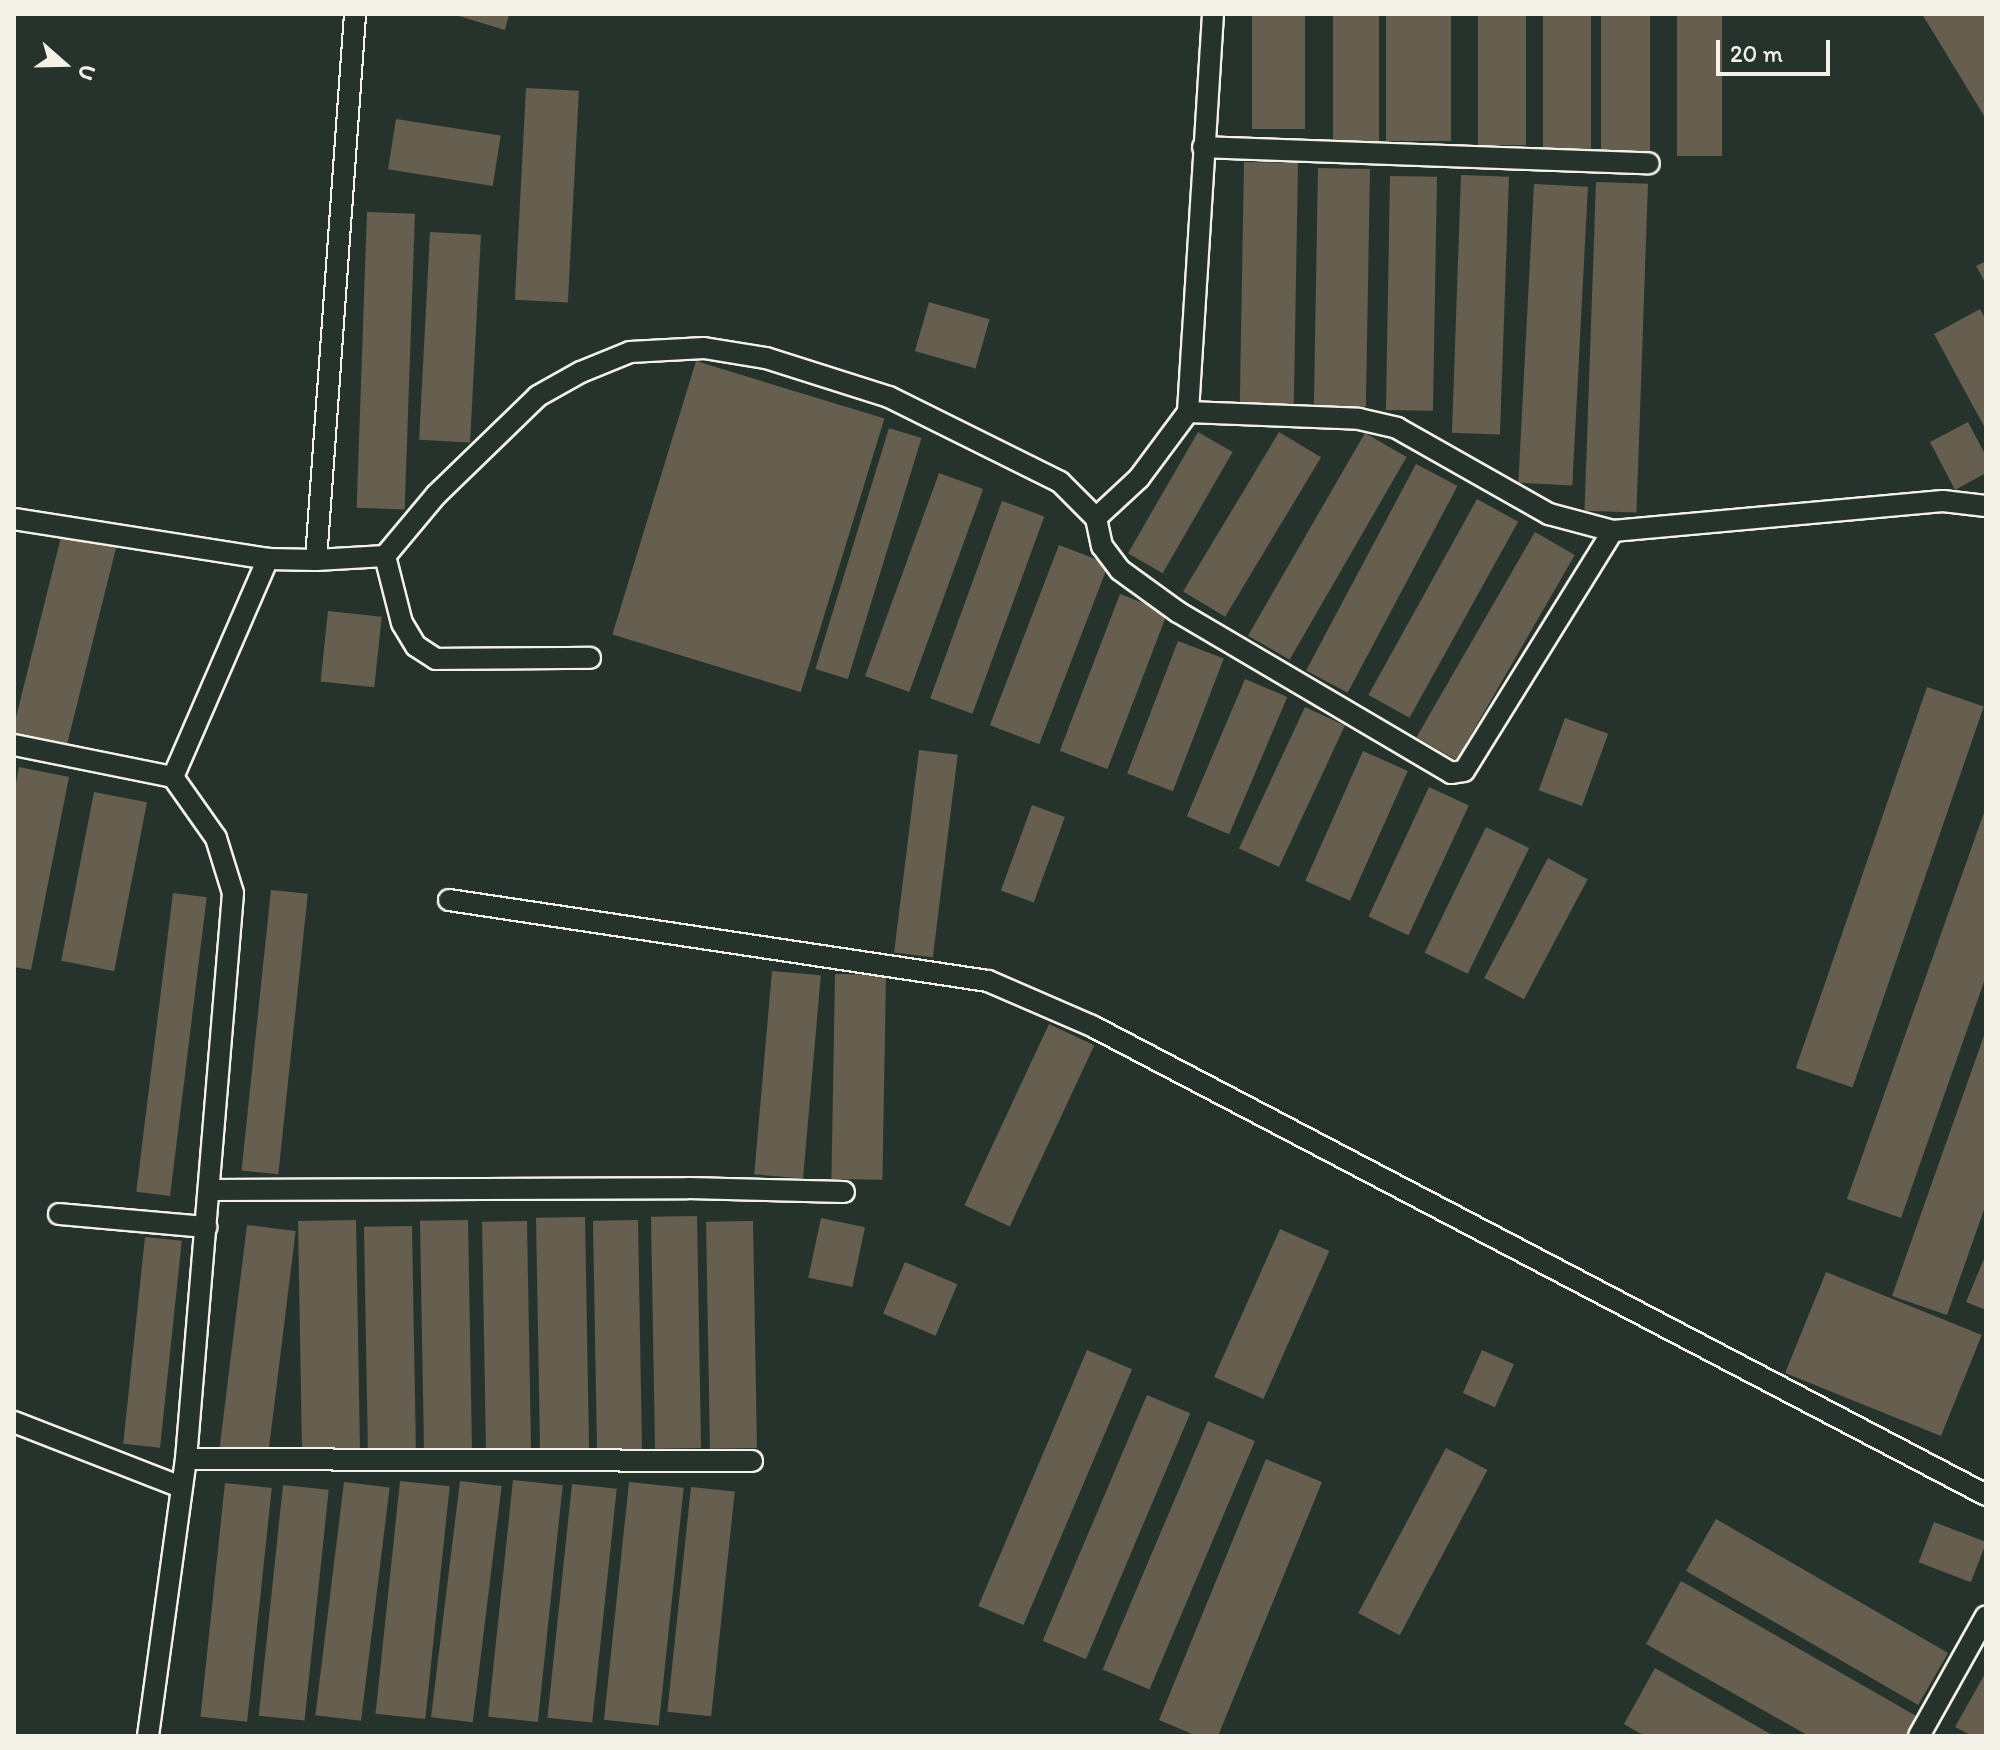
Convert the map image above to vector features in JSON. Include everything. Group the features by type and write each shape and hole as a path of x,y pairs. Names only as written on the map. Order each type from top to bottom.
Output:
{"lane":[{"path":"316,560 355,14"},
{"path":"1096,518 1139,478 1188,412 1213,14"},
{"path":"1203,147 1649,163"},
{"path":"14,519 268,559 385,556 436,495 538,396 630,352 704,348 766,358 889,397 1060,482 1096,518 1102,546 1120,570 1178,612 1451,773 1464,771 1613,531"},
{"path":"1188,412 1359,419 1397,428 1549,514 1613,531 1943,501 1986,506"},
{"path":"385,556 402,623 416,646 436,659 590,658"},
{"path":"173,777 268,559"},
{"path":"14,745 173,777 216,838 233,893 186,1459 148,1736"},
{"path":"449,900 988,981 1092,1026 1986,1495"},
{"path":"209,1190 688,1188 844,1192"},
{"path":"59,1214 206,1227"},
{"path":"14,1422 181,1487"},
{"path":"186,1459 752,1461"},
{"path":"1919,1736 1986,1616"}],"building":[{"path":"452,14 509,14 505,30"},
{"path":"1252,14 1305,14 1305,129 1252,129"},
{"path":"1333,14 1379,14 1379,149 1333,149"},
{"path":"1386,14 1451,14 1451,141 1386,141"},
{"path":"1478,14 1526,14 1526,145 1478,145"},
{"path":"1543,14 1591,14 1591,153 1543,153"},
{"path":"1601,14 1650,14 1650,152 1601,152"},
{"path":"1677,14 1722,14 1722,156 1677,156"},
{"path":"1922,14 1986,14 1986,119"},
{"path":"526,88 579,91 568,302 515,300"},
{"path":"396,119 501,136 493,186 388,169"},
{"path":"1244,162 1298,163 1294,408 1240,407"},
{"path":"1318,168 1370,169 1366,407 1314,406"},
{"path":"1461,175 1509,177 1500,435 1452,433"},
{"path":"1390,176 1437,177 1433,411 1386,410"},
{"path":"1596,182 1648,184 1636,513 1585,511"},
{"path":"1534,184 1588,187 1572,485 1518,483"},
{"path":"367,212 415,214 405,509 357,508"},
{"path":"430,232 481,235 470,442 419,440"},
{"path":"1986,261 1986,284 1976,266"},
{"path":"929,302 990,319 976,368 915,351"},
{"path":"1980,309 1986,320 1986,430 1934,334"},
{"path":"696,361 884,419 801,692 612,635"},
{"path":"1968,422 1986,456 1986,473 1955,490 1930,442"},
{"path":"889,428 922,438 848,679 815,669"},
{"path":"1198,432 1233,452 1163,573 1128,553"},
{"path":"1279,432 1321,457 1225,617 1183,591"},
{"path":"1365,433 1407,457 1290,660 1248,636"},
{"path":"1416,464 1457,486 1348,693 1306,671"},
{"path":"939,473 983,489 909,692 865,676"},
{"path":"1477,499 1518,522 1410,718 1368,695"},
{"path":"1002,501 1044,516 972,714 930,698"},
{"path":"1535,532 1575,555 1456,760 1416,737"},
{"path":"62,533 116,547 66,747 14,734"},
{"path":"1059,545 1108,564 1039,744 990,725"},
{"path":"1120,594 1168,612 1107,769 1060,751"},
{"path":"328,611 382,617 374,687 321,682"},
{"path":"1178,641 1224,659 1173,791 1127,774"},
{"path":"1245,679 1287,697 1229,834 1187,816"},
{"path":"1927,687 1984,707 1853,1088 1796,1068"},
{"path":"1305,707 1345,726 1279,867 1239,848"},
{"path":"1565,718 1608,734 1582,806 1539,790"},
{"path":"919,750 958,755 933,957 894,952"},
{"path":"1363,751 1408,771 1350,901 1305,881"},
{"path":"19,767 69,777 31,970 14,967 14,794"},
{"path":"1429,787 1469,806 1408,935 1369,917"},
{"path":"94,792 147,802 114,971 61,961"},
{"path":"1032,805 1065,817 1034,902 1001,891"},
{"path":"1986,807 1986,976 1901,1218 1847,1199"},
{"path":"1486,827 1529,848 1468,974 1425,953"},
{"path":"1548,858 1588,879 1524,999 1484,978"},
{"path":"271,890 308,894 278,1174 242,1170"},
{"path":"173,893 207,897 170,1196 136,1192"},
{"path":"772,971 821,975 803,1178 754,1174"},
{"path":"835,974 886,975 882,1180 831,1179"},
{"path":"1049,1024 1094,1045 1010,1226 964,1205"},
{"path":"1986,1030 1986,1204 1947,1315 1892,1296"},
{"path":"697,1216 701,1448 655,1449 651,1217"},
{"path":"585,1217 589,1455 540,1456 536,1218"},
{"path":"821,1218 865,1227 852,1287 808,1278"},
{"path":"356,1220 360,1448 302,1449 298,1221"},
{"path":"468,1220 472,1453 424,1454 420,1221"},
{"path":"638,1220 642,1453 597,1454 593,1221"},
{"path":"527,1221 531,1457 486,1458 482,1222"},
{"path":"753,1221 757,1448 710,1449 706,1222"},
{"path":"247,1225 296,1231 268,1457 219,1451"},
{"path":"412,1226 416,1448 368,1449 364,1227"},
{"path":"1280,1229 1329,1251 1263,1399 1214,1377"},
{"path":"145,1237 182,1241 160,1448 123,1444"},
{"path":"1986,1254 1986,1310 1966,1302"},
{"path":"905,1262 957,1284 936,1336 883,1314"},
{"path":"1826,1272 1982,1335 1941,1436 1785,1373"},
{"path":"1087,1350 1132,1369 1023,1625 978,1606"},
{"path":"1482,1350 1514,1364 1495,1407 1463,1393"},
{"path":"1147,1395 1190,1413 1086,1659 1043,1641"},
{"path":"1208,1421 1255,1441 1149,1689 1103,1670"},
{"path":"1446,1448 1487,1470 1400,1635 1358,1613"},
{"path":"1266,1459 1322,1482 1218,1736 1197,1736 1159,1720"},
{"path":"513,1480 563,1485 538,1722 488,1717"},
{"path":"400,1481 450,1486 425,1719 376,1714"},
{"path":"460,1481 502,1486 473,1722 431,1717"},
{"path":"344,1482 390,1488 361,1721 315,1715"},
{"path":"629,1482 684,1488 659,1725 604,1720"},
{"path":"225,1483 272,1488 247,1722 200,1717"},
{"path":"572,1484 617,1489 592,1722 547,1718"},
{"path":"283,1485 329,1490 304,1721 259,1716"},
{"path":"691,1487 735,1492 711,1716 667,1712"},
{"path":"1716,1519 1948,1653 1918,1705 1686,1571"},
{"path":"1934,1522 1986,1542 1971,1582 1919,1562"},
{"path":"1681,1581 1918,1717 1908,1736 1809,1736 1646,1644"},
{"path":"1655,1668 1774,1736 1645,1736 1624,1724"},
{"path":"1986,1672 1986,1736 1972,1736 1955,1727"}]}
